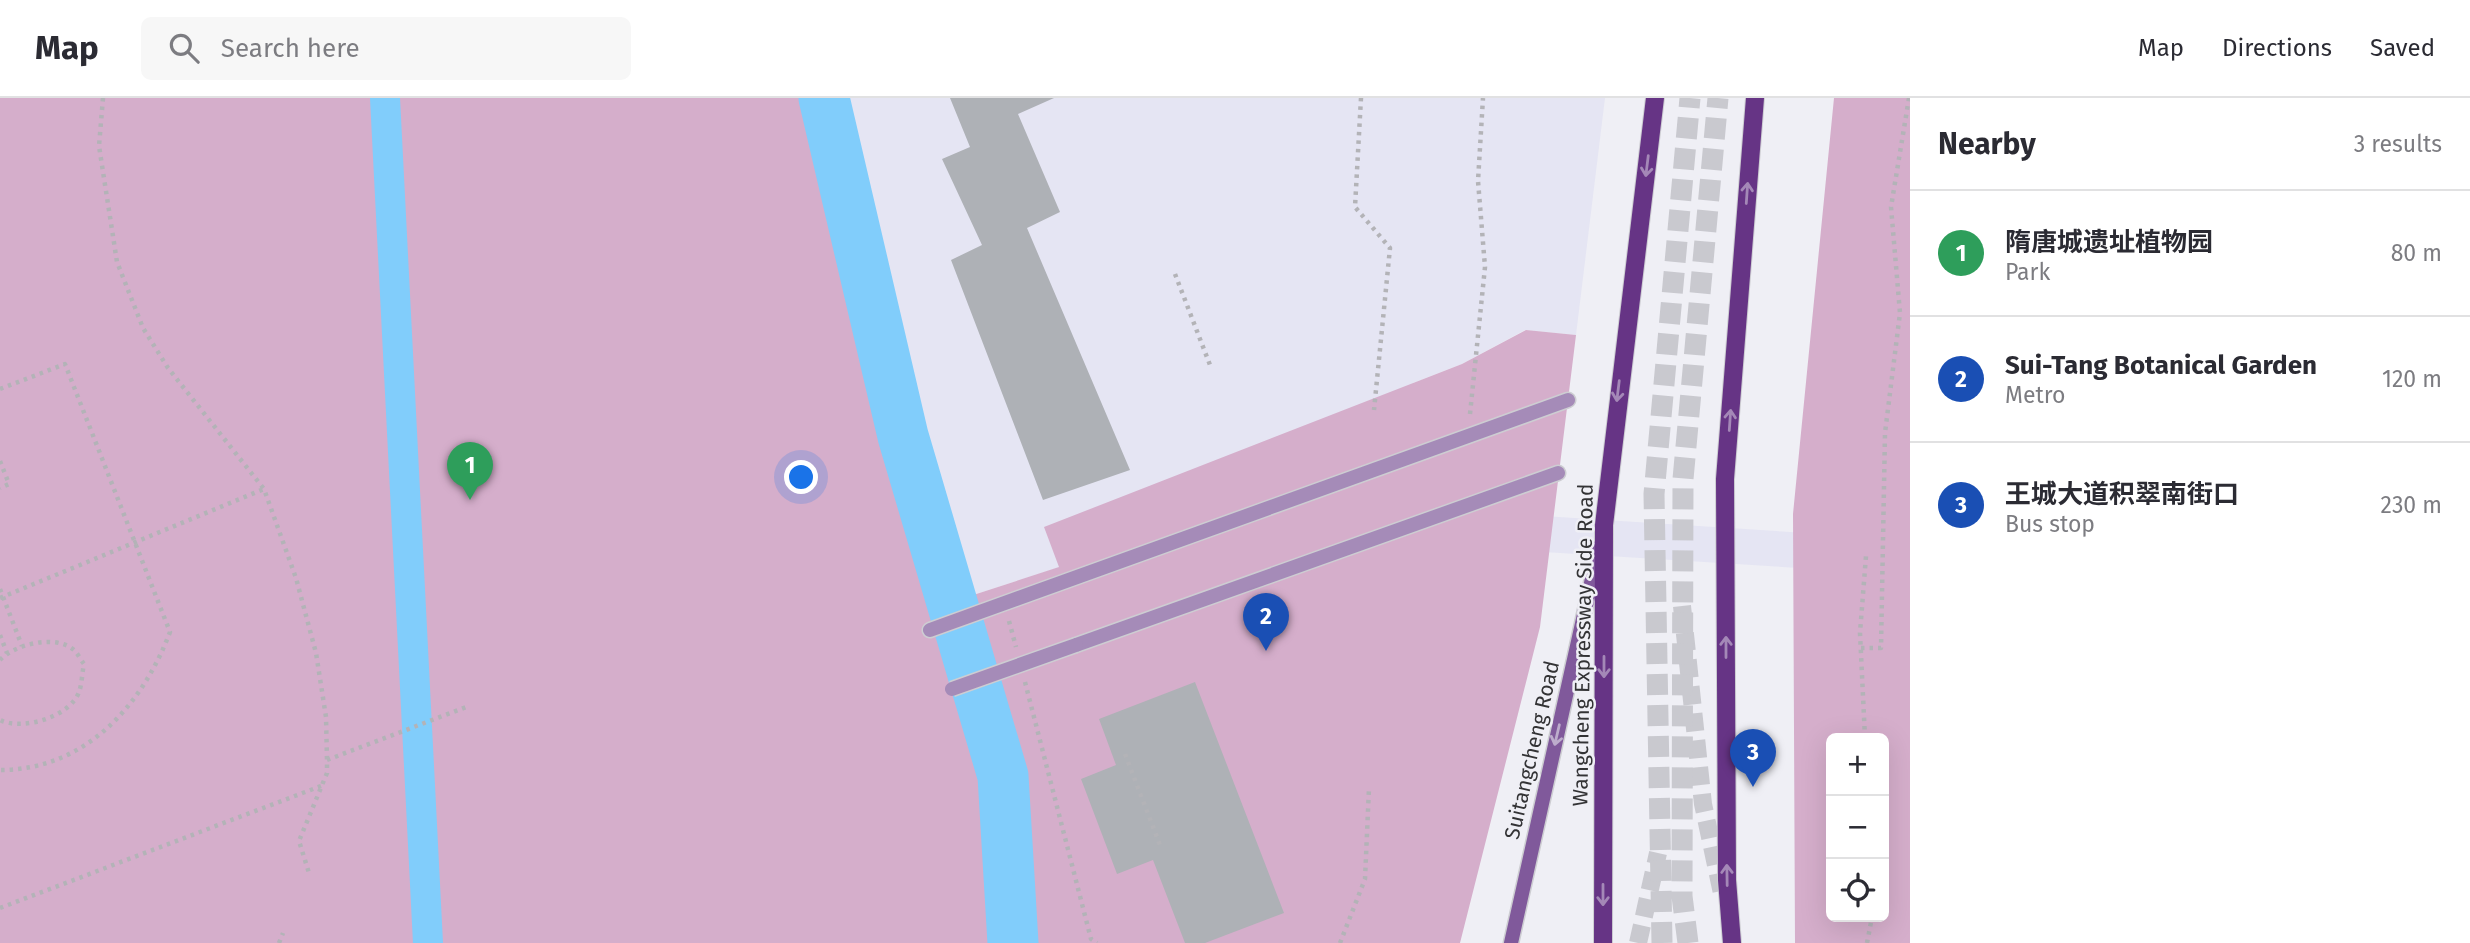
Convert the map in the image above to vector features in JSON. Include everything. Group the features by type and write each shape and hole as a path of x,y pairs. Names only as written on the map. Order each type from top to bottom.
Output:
{"main road":[{"name":"Wangcheng Expressway Side Road","path":"1604,943 1604,525 1655,98"},
{"path":"1732,943 1727,880 1725,479 1755,98"},
{"name":"Suitangcheng Road","path":"1511,943 1604,525"}],"street":[{"path":"930,629 1568,400"},
{"path":"952,689 1558,473"}],"path":[{"path":"103,98 99,146 117,262 143,328 168,368 264,489 296,578 316,653 326,716 327,773 299,841 309,873"},
{"path":"1361,98 1355,207 1390,248 1374,410"},
{"path":"1468,436 1485,267 1479,181 1483,98"},
{"path":"1861,648 1881,648 1885,433 1900,313 1891,207 1909,98"},
{"path":"1175,274 1210,365"},
{"path":"0,389 65,364 170,632 144,689 101,735 75,753 42,764 0,770"},
{"path":"0,461 9,484 0,488"},
{"path":"1,597 264,489"},
{"path":"1865,733 1861,648 1866,556"},
{"path":"0,589 22,646"},
{"path":"1004,603 1091,939 1097,943"},
{"path":"0,635 7,653"},
{"path":"0,660 7,653 22,646 59,644 73,649 84,664 79,694 60,712 34,722 10,725 0,720"},
{"path":"327,760 469,706"},
{"path":"1125,754 1160,845"},
{"path":"0,908 321,785"},
{"path":"1340,943 1365,879 1369,788"},
{"path":"1867,943 1871,922"},
{"path":"279,943 283,933"}],"shaded area":[{"path":"0,98 840,98 964,598 1059,567 1044,527 1462,364 1526,330 1576,335 1540,627 1460,943 0,943"},
{"path":"840,98 1605,98 1576,335 1525,330 1462,364 1413,383 1402,507 1885,538 1846,571 1338,539 1139,749 1044,527 1060,567 964,598"},
{"path":"1834,98 1910,98 1910,943 1795,943 1793,514"}],"building":[{"path":"950,98 1054,98 1018,114 1060,212 1027,228 1130,470 1043,500 951,260 982,245 942,159 970,147"},
{"path":"1195,682 1284,913 1205,943 1185,943 1153,860 1117,874 1081,779 1116,765 1099,719"}],"waterway":[{"path":"385,98 428,943"},
{"path":"824,98 903,436 1003,776 1013,943"}],"tunnel":[{"path":"1662,943 1654,494 1690,98"},
{"path":"1688,943 1682,896 1683,479 1718,98"},
{"path":"1682,606 1703,804 1723,898"},
{"path":"1638,943 1658,853"}],"place":[{"name":"隋唐城遗址植物园","path":"470,500"},
{"name":"Sui-Tang Botanical Garden","path":"1266,651"},
{"name":"王城大道积翠南街口","path":"1753,787"}]}
